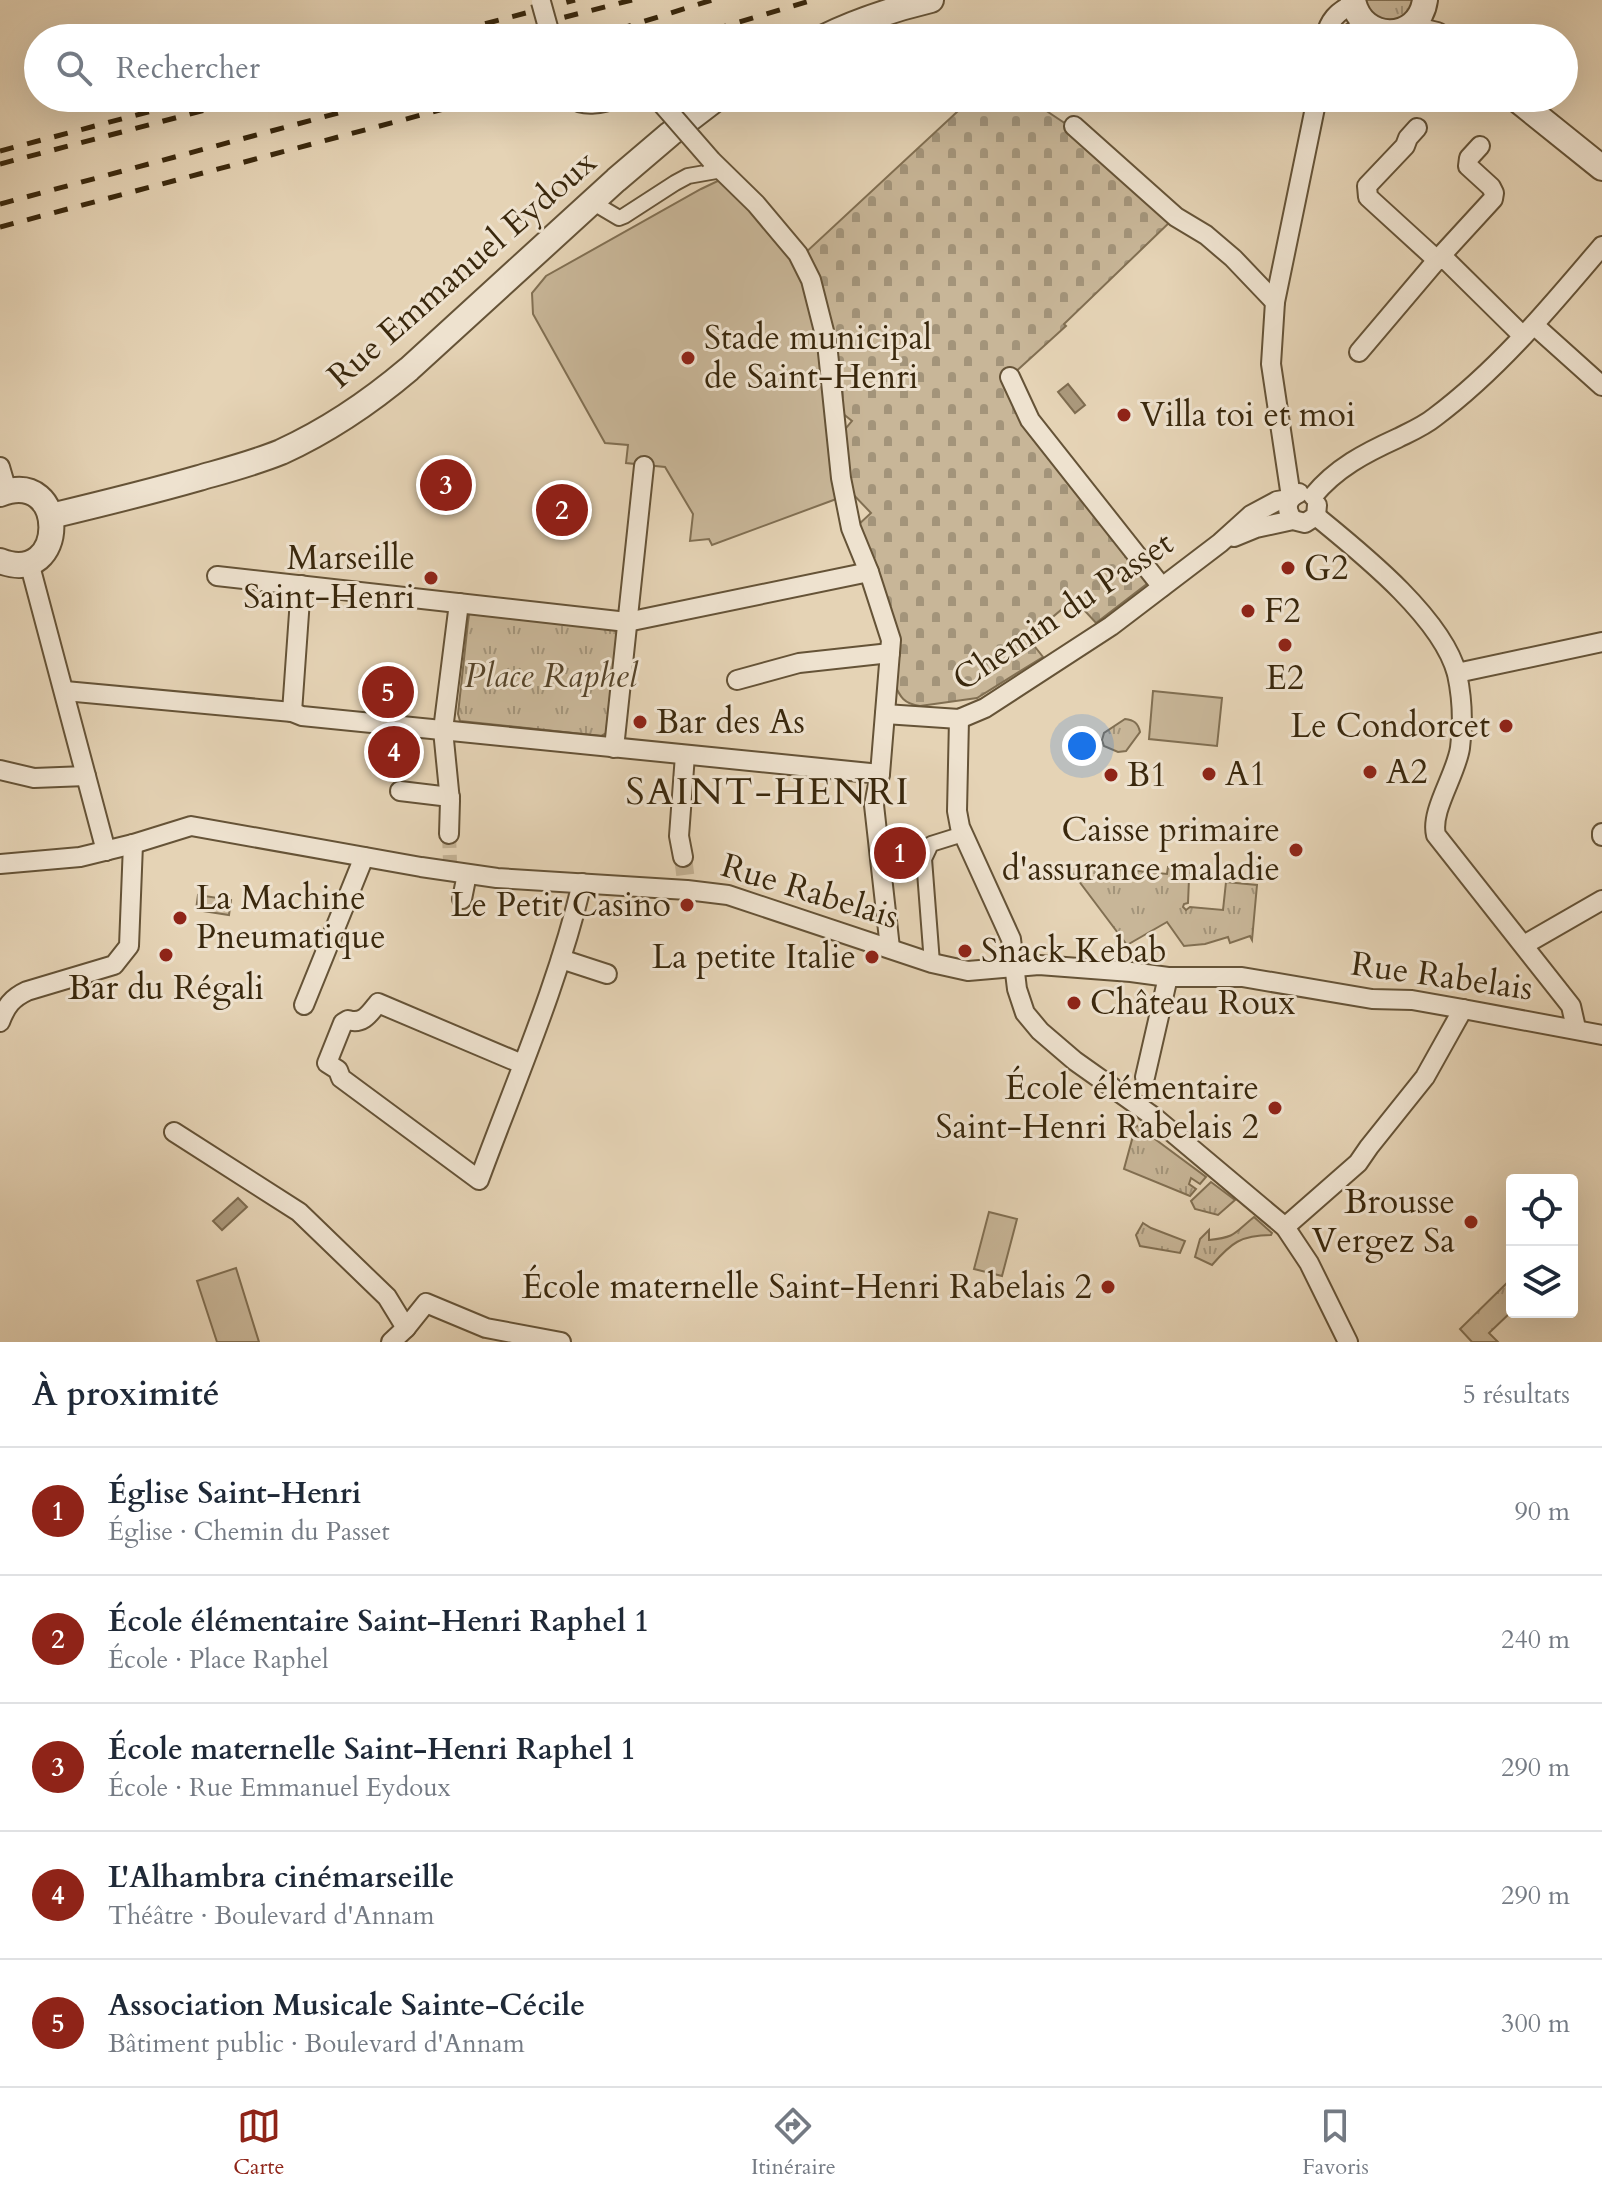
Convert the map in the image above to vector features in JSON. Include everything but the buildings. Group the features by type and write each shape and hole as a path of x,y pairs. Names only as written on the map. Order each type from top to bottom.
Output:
{"street":[{"path":"855,24 931,0"},
{"path":"541,1 547,24"},
{"path":"1412,24 1425,3"},
{"path":"1425,3 1433,24"},
{"path":"1330,24 1341,10 1357,10 1372,24"},
{"path":"670,112 756,204 798,254 811,280 827,343 841,478 851,528 891,640 880,774 874,805 890,948"},
{"name":"Rue Emmanuel Eydoux","path":"51,516 254,462 320,432 400,377 592,202 699,112"},
{"path":"1290,498 1306,492 1313,496 1318,509 1316,516 1305,523 1293,520 1288,514 1290,498 1271,364 1275,302 1314,112"},
{"path":"1532,112 1602,168"},
{"path":"1074,126 1176,217 1206,235 1233,258 1275,302"},
{"path":"1417,128 1405,146 1367,186 1368,197 1437,260 1446,260 1528,330 1602,386"},
{"path":"1359,352 1493,199 1491,187 1468,166 1469,158 1480,146"},
{"path":"592,202 619,218 675,183 717,165"},
{"path":"1313,496 1330,476 1354,460 1433,420 1463,395 1528,330 1602,246"},
{"path":"1010,377 1030,420 1162,587"},
{"path":"614,748 644,466"},
{"path":"0,467 4,493 29,493 39,498 51,516 53,527 46,548 29,562 17,565 0,561"},
{"name":"Chemin du Passet","path":"885,714 959,719 985,708 1111,626 1220,543 1251,515 1265,506 1290,498"},
{"path":"1316,516 1379,568 1428,621 1446,649 1457,673 1460,748 1454,772 1434,818 1436,835 1571,1006 1576,1028"},
{"name":"Chemin du Passet","path":"1220,543 1256,528 1293,520"},
{"path":"29,562 106,851"},
{"path":"217,576 627,622 869,572"},
{"path":"292,712 301,585"},
{"path":"449,834 450,797 443,730 459,603"},
{"path":"1457,673 1602,642"},
{"path":"737,680 799,663 890,653"},
{"path":"65,691 880,774"},
{"path":"959,719 957,811 963,834 1011,939 1018,996 1025,1013 1040,1031 1075,1061 1154,1117 1285,1227 1309,1263 1348,1342"},
{"path":"683,857 679,836 685,755"},
{"path":"0,770 34,778 86,776"},
{"path":"400,791 450,797"},
{"name":"Rue Rabelais","path":"0,864 53,860 106,851 191,826 497,878 687,886 728,895 932,963 968,971 1039,965 1168,977 1242,977 1372,999 1412,1000 1602,1035"},
{"path":"932,963 924,859 931,844 963,834"},
{"path":"0,1022 14,997 114,965 129,946 133,844"},
{"path":"304,1005 364,857"},
{"path":"456,869 462,899"},
{"path":"522,1064 378,1003 361,1021 348,1020 343,1023 327,1063 338,1070 341,1078 479,1180 561,959 582,883"},
{"path":"1524,945 1601,904"},
{"path":"561,959 607,974"},
{"path":"1145,1077 1168,977"},
{"path":"1285,1227 1358,1163 1425,1077 1463,1009"},
{"path":"174,1132 299,1212 387,1297 406,1328"},
{"path":"391,1342 426,1303 486,1328 561,1342"}],"green space":[{"path":"1361,0 1415,0 1404,19 1378,23"},
{"path":"957,112 1048,112 1072,128 1173,219 1064,324 1066,326 1007,377 1152,580 1096,623 1074,599 1028,638 1043,657 977,698 920,706 903,699 894,683 858,525 871,513 848,489 841,434 852,421 837,409 804,254"},
{"name":"Stade municipal de Saint-Henri","path":"724,178 794,257 812,306 839,498 712,545 709,539 690,541 693,514 665,467 626,463 628,445 605,443 533,314 532,293 546,276"},
{"name":"Place Raphel","path":"472,613 615,628 617,633 606,733 601,736 460,721 458,714 468,622"},
{"path":"1153,691 1222,698 1217,746 1149,739"},
{"path":"1125,719 1135,722 1140,732 1126,751 1118,752 1104,746 1104,733"},
{"path":"1175,863 1196,865 1195,879 1189,879 1188,903 1183,907 1186,910 1190,907 1223,910 1226,882 1257,885 1252,940 1250,936 1230,943 1228,937 1184,946 1167,922 1127,945 1069,868 1069,864 1167,874 1168,867 1175,867"},
{"path":"198,895 231,900 229,915 196,910"},
{"path":"1136,1125 1206,1177 1200,1184 1191,1178 1189,1184 1196,1189 1190,1196 1124,1169"},
{"path":"1211,1182 1235,1200 1218,1215 1195,1209 1191,1201"},
{"path":"989,1212 1017,1219 1002,1276 974,1269"},
{"path":"1254,1217 1271,1235 1237,1242 1212,1265 1195,1257 1200,1239 1209,1230 1209,1240 1225,1237"},
{"path":"1143,1223 1185,1241 1180,1253 1140,1246 1136,1235"},
{"path":"236,1268 259,1342 217,1342 197,1281"},
{"path":"1506,1284 1506,1317 1489,1333 1498,1342 1472,1342 1460,1329"}],"shaded area":[{"path":"1068,384 1085,405 1075,413 1058,392"},
{"path":"238,1198 247,1207 222,1230 213,1221"}],"tunnel":[{"path":"449,834 450,862"},
{"path":"683,857 686,881"}],"railway":[{"path":"484,24 575,0"},
{"path":"538,24 632,0"},
{"path":"636,24 712,0"},
{"path":"733,24 813,0"},
{"path":"0,151 148,112"},
{"path":"0,164 198,112"},
{"path":"0,204 342,112"},
{"path":"0,227 432,112"}],"place":[{"name":"Stade municipal de Saint-Henri","path":"688,358"},
{"name":"Villa toi et moi","path":"1124,415"},
{"name":"École maternelle Saint-Henri Raphel 1","path":"446,485"},
{"name":"École élémentaire Saint-Henri Raphel 1","path":"562,510"},
{"name":"G2","path":"1288,568"},
{"name":"Marseille Saint-Henri","path":"431,578"},
{"name":"F2","path":"1248,611"},
{"name":"E2","path":"1285,645"},
{"name":"Association Musicale Sainte-Cécile","path":"388,692"},
{"name":"Bar des As","path":"640,722"},
{"name":"Le Condorcet","path":"1506,726"},
{"name":"L'Alhambra cinémarseille","path":"394,752"},
{"name":"A2","path":"1370,772"},
{"name":"A1","path":"1209,774"},
{"name":"B1","path":"1111,775"},
{"name":"Caisse primaire d'assurance maladie","path":"1296,850"},
{"name":"Église Saint-Henri","path":"900,853"},
{"name":"Le Petit Casino","path":"687,905"},
{"name":"La Machine Pneumatique","path":"180,918"},
{"name":"Snack Kebab","path":"965,951"},
{"name":"Bar du Régali","path":"166,955"},
{"name":"La petite Italie","path":"872,957"},
{"name":"Château Roux","path":"1074,1003"},
{"name":"École élémentaire Saint-Henri Rabelais 2","path":"1275,1108"},
{"name":"Brousse Vergez Sa","path":"1471,1222"},
{"name":"École maternelle Saint-Henri Rabelais 2","path":"1108,1287"}],"district":[{"name":"SAINT-HENRI","path":"768,792"}]}
